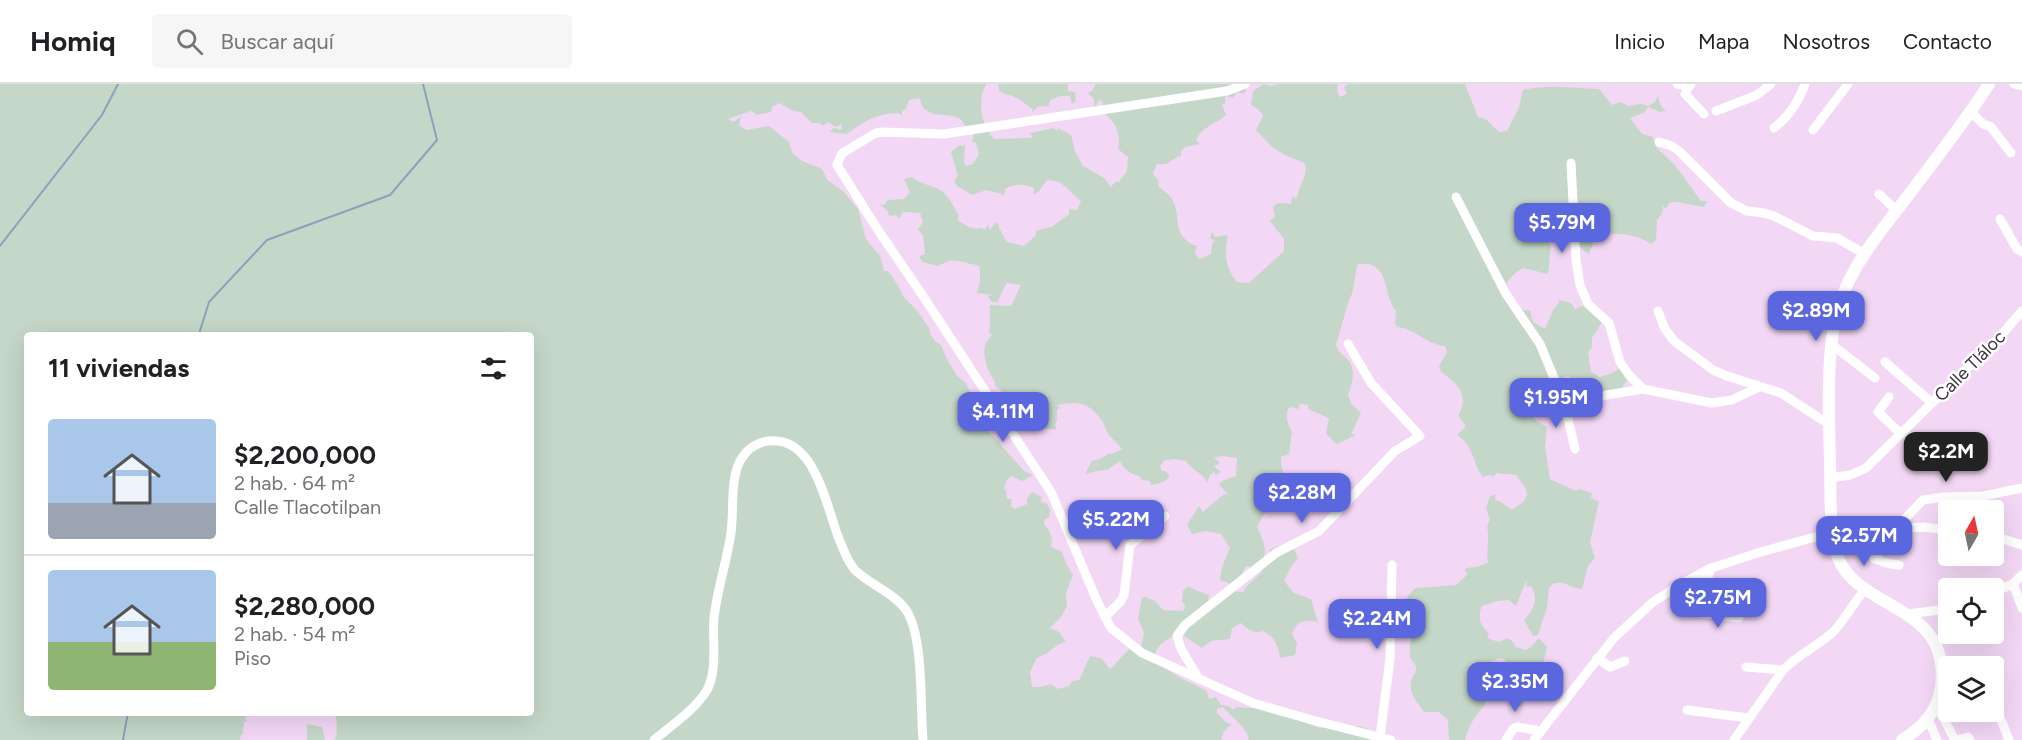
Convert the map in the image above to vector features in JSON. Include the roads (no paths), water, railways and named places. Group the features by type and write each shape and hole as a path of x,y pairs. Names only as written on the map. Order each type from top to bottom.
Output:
{"street":[{"path":"1245,84 1227,91 944,134 881,132 844,152 837,165 1051,492 1111,628 1142,653 1253,704 1391,740"},
{"path":"1677,84 1690,85 1685,94 1704,114"},
{"path":"1716,111 1757,95 1771,84"},
{"path":"1774,128 1784,120 1802,93 1805,84"},
{"path":"1813,130 1848,84"},
{"path":"1902,740 1921,727 1936,704 1940,694 1942,661 1930,635 1907,614 1856,582 1836,553 1830,478 1831,344 1844,290 1865,254 1971,112 1989,84"},
{"path":"2014,84 2022,86"},
{"path":"1971,112 1983,124 1991,127 2011,153"},
{"path":"1659,142 1672,146 1680,152 1731,203 1747,211 1774,216 1813,236 1837,238 1865,254"},
{"path":"1571,163 1576,260 1580,285 1587,304 1609,323 1620,362 1635,382 1643,388"},
{"path":"1879,194 1896,211"},
{"path":"1456,197 1506,294 1540,344 1564,402 1575,449"},
{"path":"2000,219 2022,252"},
{"path":"1658,311 1665,329 1674,341 1713,370 1781,393 1830,425"},
{"name":"Calle Tláloc","path":"1830,478 1850,476 1866,468 2004,332 2022,311"},
{"path":"1198,679 1181,649 1177,636 1185,625 1276,553 1319,531 1395,451 1420,436 1371,383 1348,344"},
{"path":"1831,344 1875,378"},
{"path":"1885,362 1932,403"},
{"path":"1564,402 1643,388 1712,403 1732,400 1759,387"},
{"path":"1889,397 1878,412 1901,434"},
{"path":"654,740 690,710 707,691 712,674 714,616 731,531 735,472 740,460 749,449 758,443 777,441 792,445 804,454 848,560 856,570 901,603 908,612 913,624 918,658 923,740"},
{"path":"1874,559 1895,529 1923,500 1983,496 2022,488"},
{"path":"1105,617 1124,596 1130,545 1165,516"},
{"path":"1534,740 1614,638 1653,602 1711,568 1766,550 1833,533 1923,527 1938,529"},
{"path":"1850,531 1874,559 1887,564 1899,565"},
{"path":"2004,539 2022,545"},
{"path":"1380,737 1390,659 1392,565"},
{"path":"1711,568 1697,609 1701,613 1739,618"},
{"path":"2004,588 2013,584 2022,575"},
{"path":"2013,584 2022,608"},
{"path":"1734,740 1783,670 1792,660 1833,631 1865,589"},
{"path":"1907,614 1938,610"},
{"path":"1597,658 1610,667 1625,661"},
{"path":"1746,667 1783,670"},
{"path":"1936,704 1956,740 1968,736 1970,740"},
{"path":"1687,710 1748,718"},
{"path":"1928,718 1937,740"},
{"path":"2000,722 2005,739"},
{"path":"1506,740 1517,727 1541,731"}],"waterway":[{"path":"0,246 102,115 118,84"},
{"path":"200,332 209,302 267,240 390,195 437,140 423,84"},
{"path":"123,740 127,716"}]}
